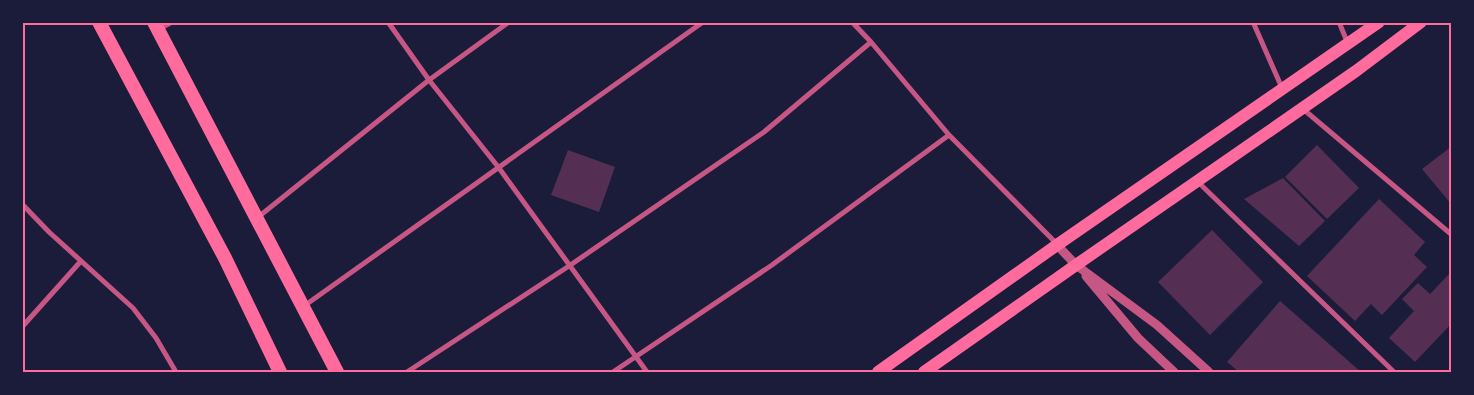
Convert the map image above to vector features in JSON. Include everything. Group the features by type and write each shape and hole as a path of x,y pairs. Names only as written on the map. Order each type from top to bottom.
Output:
{"highway":[{"path":"100,22 225,258 280,372"},
{"path":"156,26 337,372"}],"main road":[{"path":"878,372 1057,245 1379,22"},
{"path":"924,372 1356,71 1420,22"}],"street":[{"path":"156,26 172,22"},
{"path":"388,22 429,80 499,168 647,372"},
{"path":"256,219 429,80 509,22"},
{"path":"302,307 703,22"},
{"path":"852,22 949,135 1076,265 1138,338 1174,372"},
{"path":"1253,22 1282,88"},
{"path":"1339,22 1348,44"},
{"path":"407,372 569,266 764,132 871,42"},
{"path":"1301,108 1452,236"},
{"path":"613,372 772,265 949,135"},
{"path":"1197,181 1394,372"},
{"path":"22,204 133,308 156,338 176,372"},
{"path":"22,327 81,261"},
{"path":"1076,265 1157,325 1209,372"}],"building":[{"path":"1317,145 1359,188 1327,219 1285,177"},
{"path":"1452,146 1452,205 1422,169"},
{"path":"568,150 615,167 599,212 551,195"},
{"path":"1283,178 1325,221 1299,246 1244,199"},
{"path":"1379,199 1425,242 1414,255 1427,267 1382,315 1371,304 1355,321 1307,276"},
{"path":"1212,230 1263,282 1210,335 1158,282"},
{"path":"1449,274 1452,276 1452,323 1415,362 1389,338 1414,311 1402,299 1418,283 1430,294"},
{"path":"1280,301 1361,372 1239,372 1227,362"}]}
